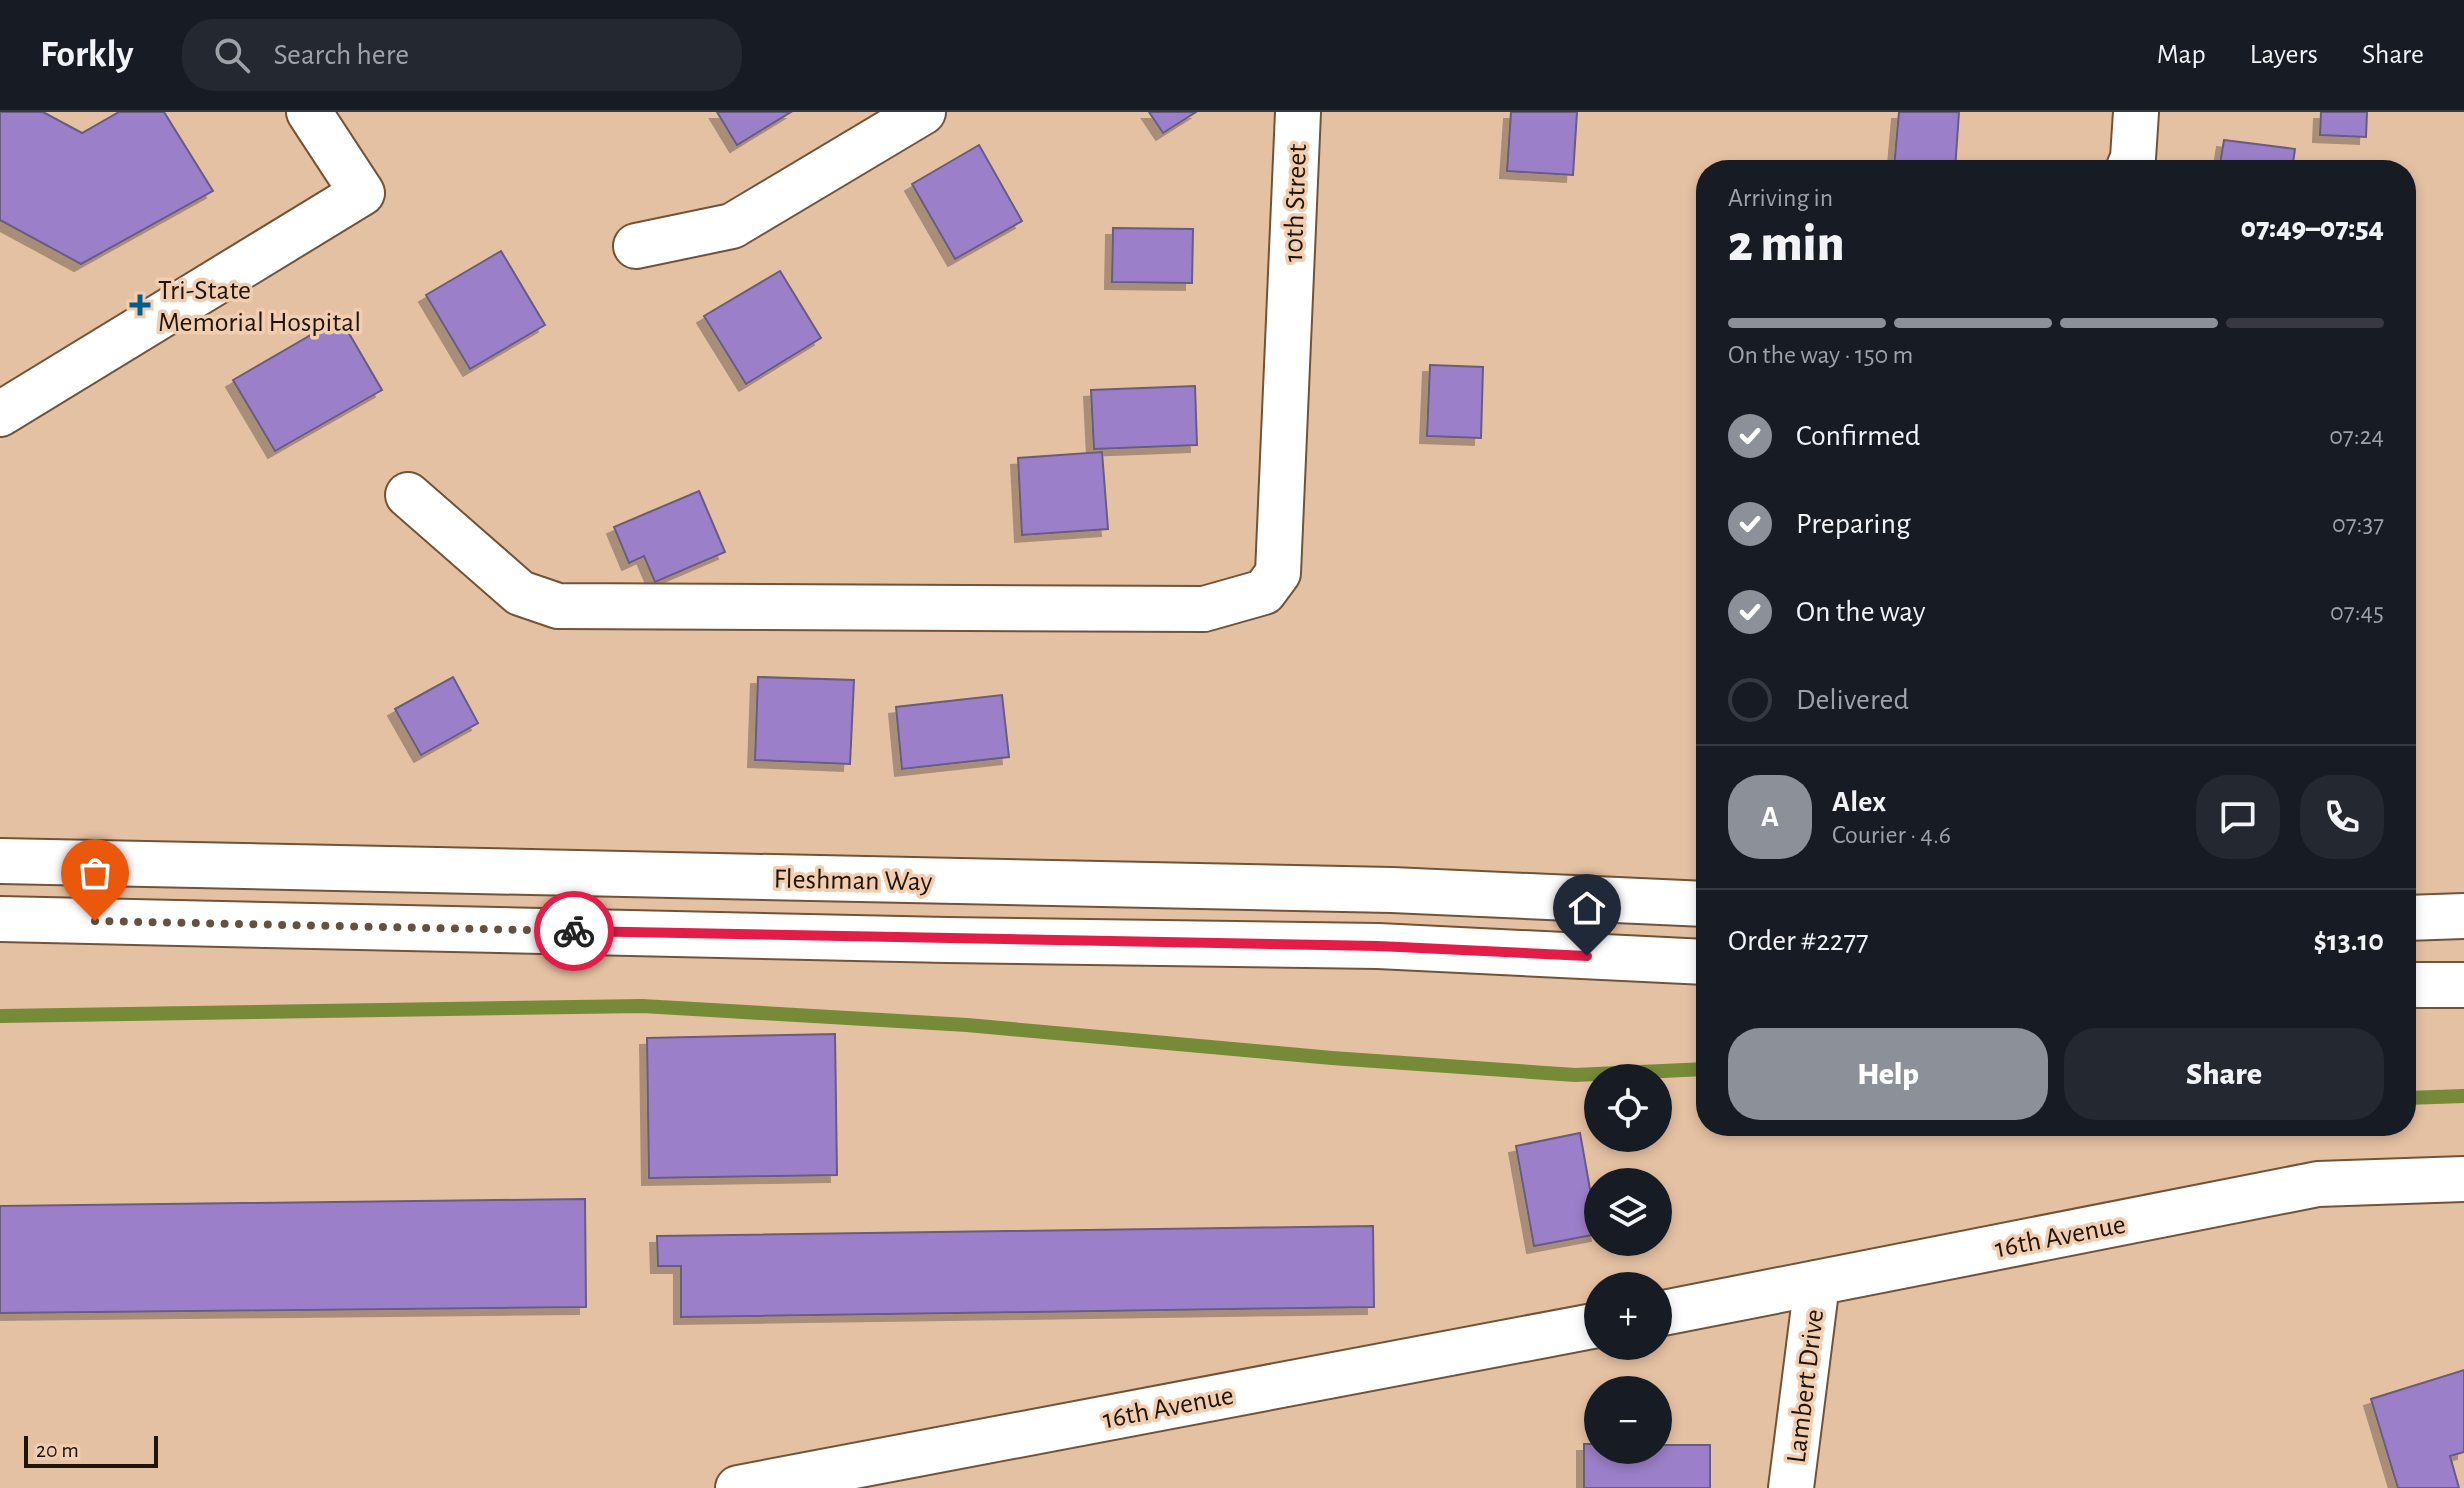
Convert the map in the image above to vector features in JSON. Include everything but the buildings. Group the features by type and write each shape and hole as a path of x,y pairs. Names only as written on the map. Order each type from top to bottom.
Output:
{"main road":[{"path":"0,414 362,193 309,112"},
{"path":"636,246 732,226 923,112"},
{"name":"10th Street","path":"408,495 520,593 558,606 1204,609 1264,592 1278,573 1298,112"},
{"path":"2132,160 2136,112"},
{"name":"Fleshman Way","path":"0,861 1392,890 1696,904"},
{"path":"2416,918 2464,916"},
{"name":"Fleshman Way","path":"0,919 1378,946 1696,962"},
{"path":"2416,985 2464,985"},
{"name":"16th Avenue","path":"1672,1311 2318,1184 2464,1179"},
{"name":"Lambert Drive","path":"1791,1488 1817,1283"},
{"name":"16th Avenue","path":"738,1488 1584,1328"}],"waterway":[{"path":"0,1016 642,1006 967,1025 1332,1058 1575,1075 1696,1069"},
{"path":"2416,1098 2464,1096"}],"way so far":[{"path":"95,921 574,931"}],"place":[{"name":"Tri-State Memorial Hospital","path":"140,305"}],"route":[{"path":"574,931 1378,946 1587,956"}]}
